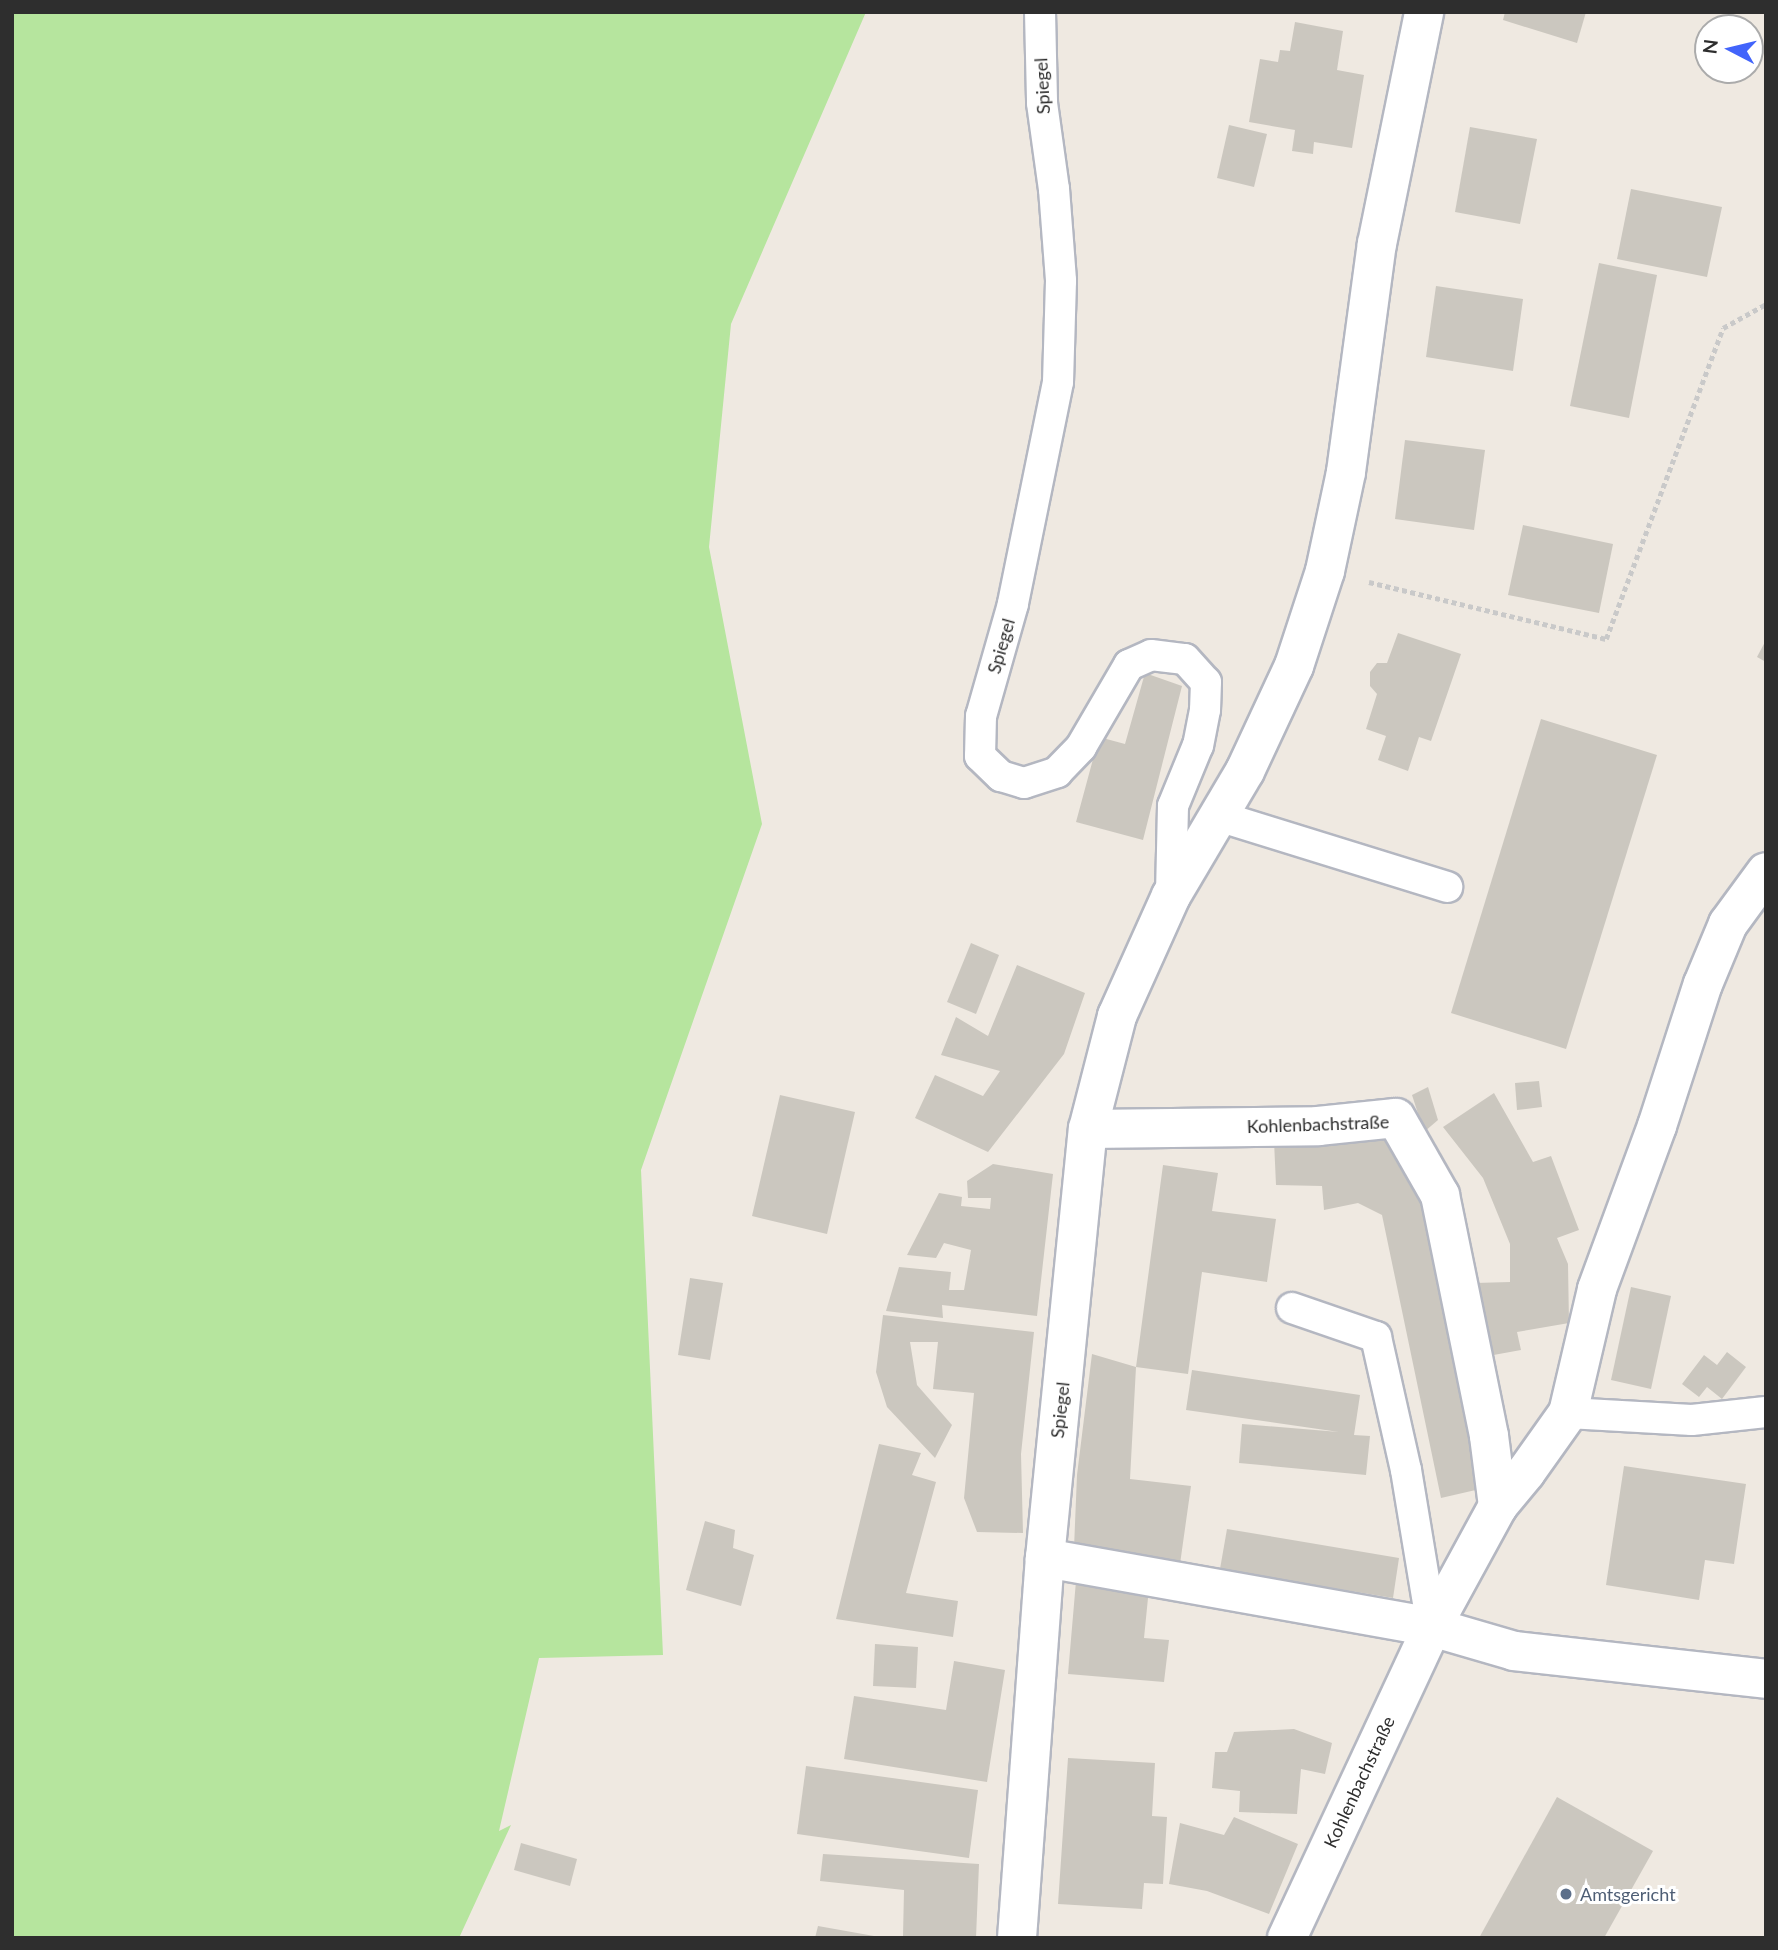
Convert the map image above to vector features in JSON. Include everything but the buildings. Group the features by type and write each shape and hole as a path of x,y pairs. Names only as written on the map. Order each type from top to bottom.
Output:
{"street":[{"name":"Spiegel","path":"1017,1938 1045,1558 1088,1129 1117,1016 1171,896 1245,771 1294,666 1325,571 1346,472 1377,244 1424,12"},
{"name":"Kohlenbachstraße","path":"1287,1938 1432,1627 1497,1506 1526,1472 1568,1413 1597,1289 1657,1126 1703,984 1728,924 1763,876"},
{"name":"Kohlenbachstraße","path":"1088,1129 1318,1126 1396,1118 1440,1195 1489,1436 1497,1506"},
{"path":"1045,1558 1432,1627 1514,1651 1766,1679"}],"lane":[{"name":"Spiegel","path":"1040,12 1042,103 1054,189 1060,281 1058,382 1013,604 981,716 980,756 1002,776 1024,783 1057,772 1081,747 1129,665 1151,655 1185,659 1206,682 1205,709 1198,745 1173,806 1171,896"},
{"path":"1218,816 1447,887"},
{"path":"1292,1308 1376,1336 1406,1470 1432,1627"},
{"path":"1568,1413 1692,1420 1766,1412"}],"path":[{"path":"1325,571 1606,639 1723,328 1766,304"}],"green space":[{"path":"12,12 866,12 731,324 709,547 762,824 641,1170 663,1655 539,1658 499,1831 511,1825 459,1938 12,1938"}],"place":[{"name":"Amtsgericht","path":"1566,1894"}]}
